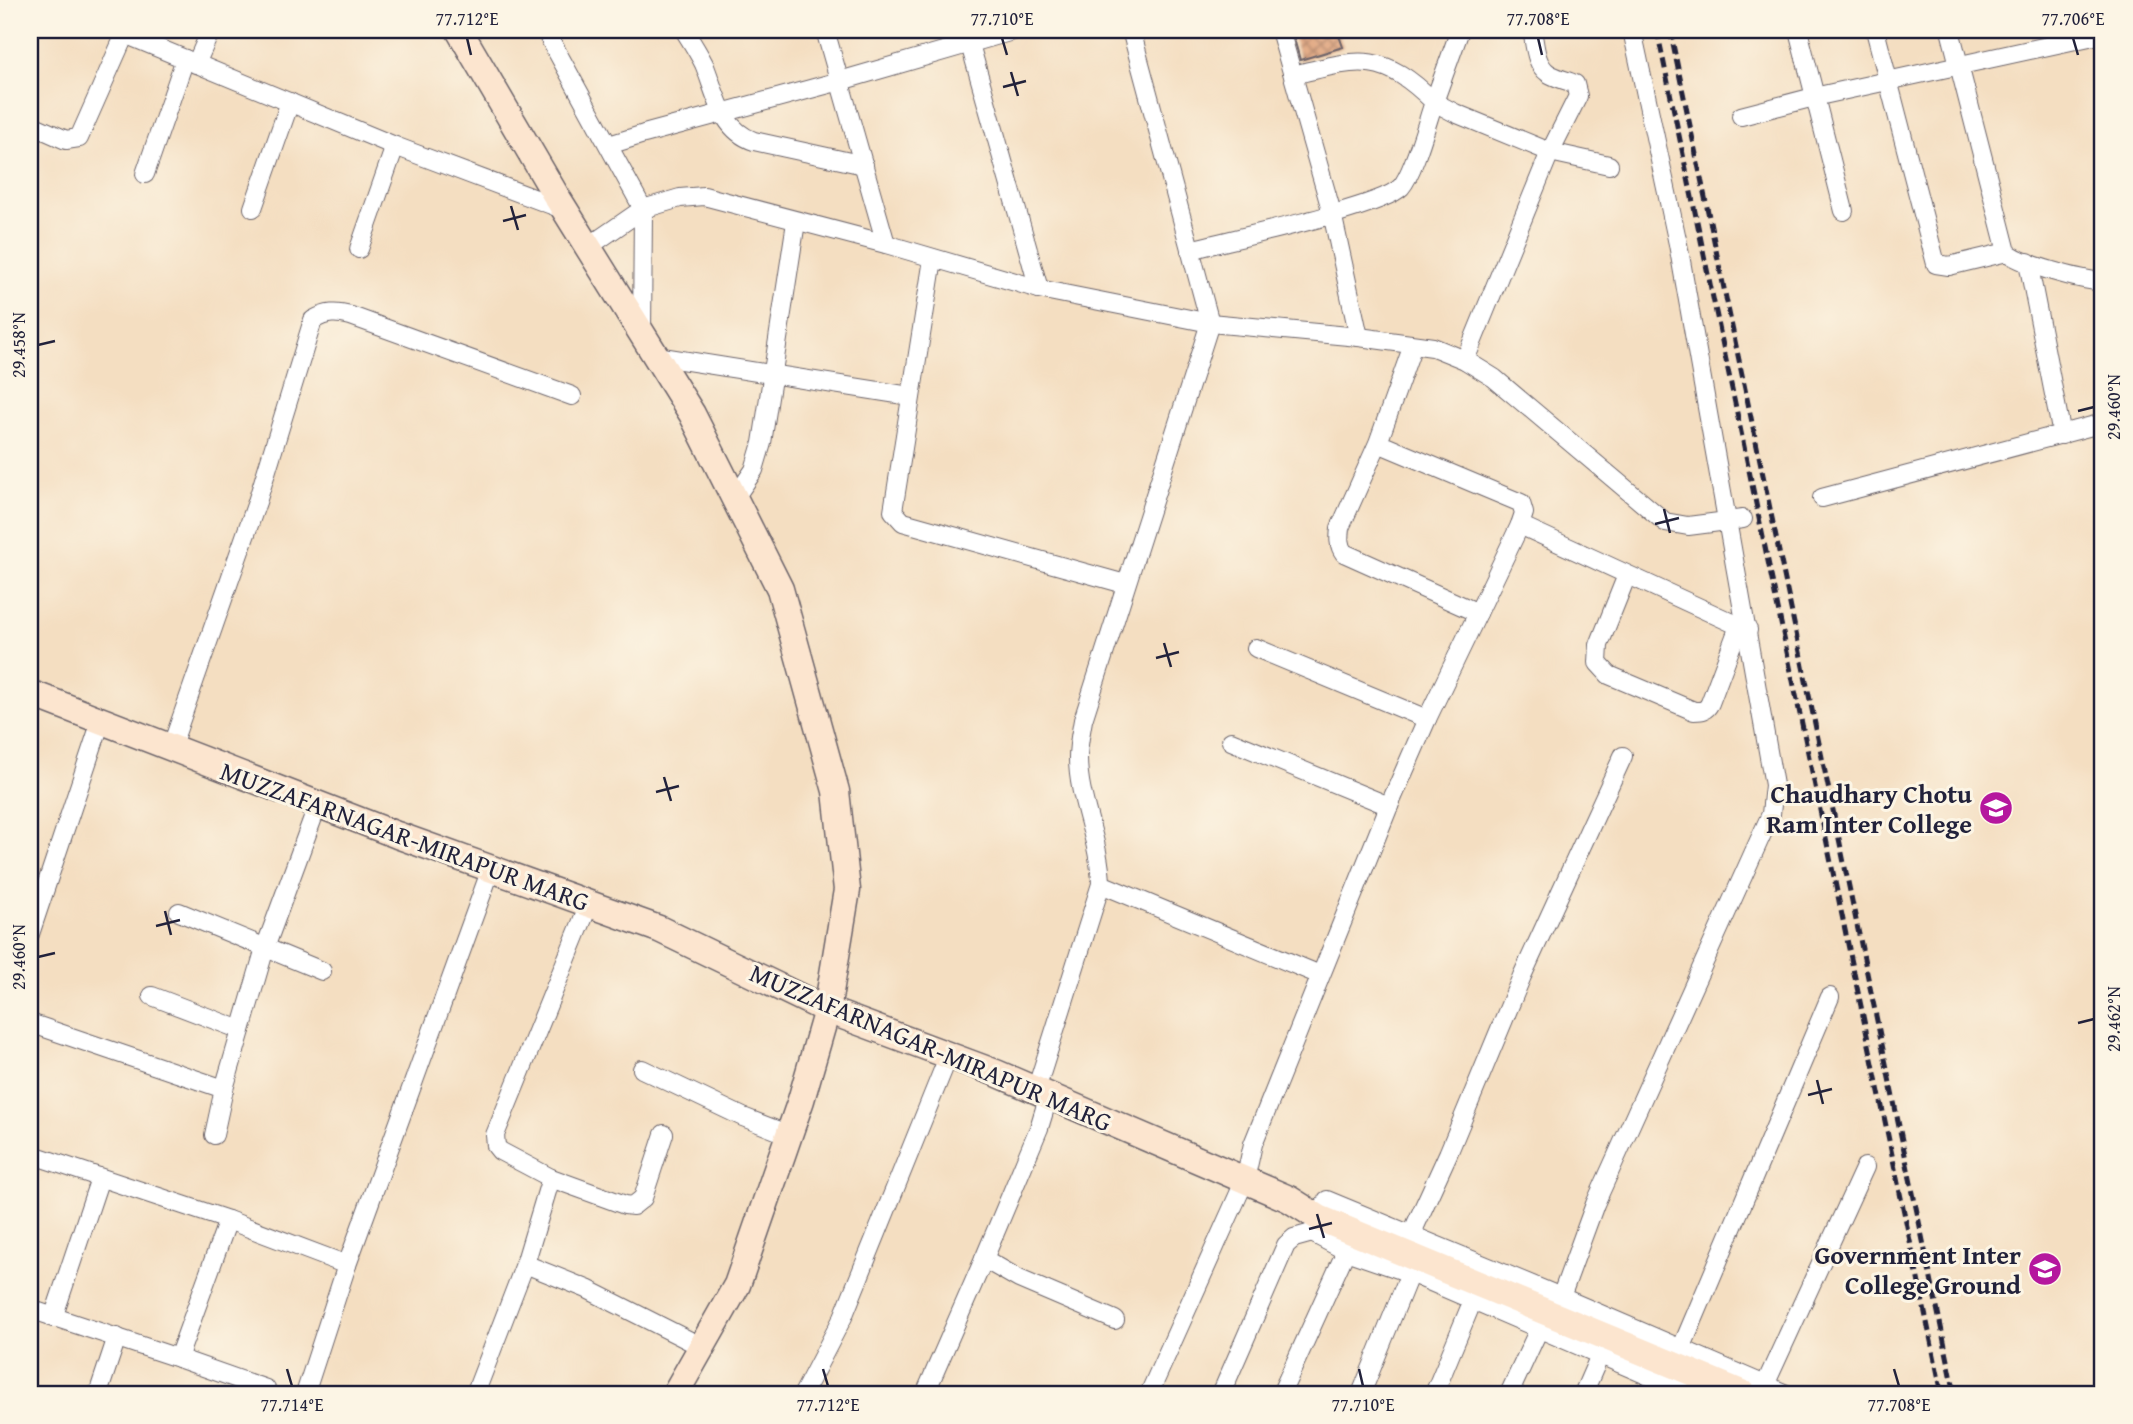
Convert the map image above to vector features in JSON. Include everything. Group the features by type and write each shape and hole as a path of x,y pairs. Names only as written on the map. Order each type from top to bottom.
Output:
{"main road":[{"path":"459,30 565,210 692,414 780,589 836,792 847,890 827,1010 789,1135 737,1285 675,1394"},
{"name":"MUZZAFARNAGAR-MIRAPUR MARG","path":"30,693 491,869 659,929 827,1010 950,1055 1043,1093 1289,1199 1316,1225 1755,1390"}],"street":[{"path":"145,174 190,61 211,30"},
{"path":"545,30 643,209 649,345 773,374 910,396"},
{"path":"684,30 705,67 722,111 735,131 747,139 864,165"},
{"path":"825,30 886,244"},
{"path":"609,145 722,111 840,81 968,36 1016,30"},
{"path":"925,1394 1039,1128 1043,1093 1101,884 1100,857 1080,782 1079,746 1083,720 1210,323 1131,30"},
{"path":"1280,30 1332,213 1359,337"},
{"path":"1190,250 1332,213 1381,198 1403,185 1460,30"},
{"path":"1465,360 1550,152 1578,92 1575,84 1547,72 1542,66 1532,30"},
{"path":"1561,1297 1595,1204 1771,814 1774,785 1743,628 1736,521 1632,30"},
{"path":"1798,30 1844,211"},
{"path":"1875,30 1936,264 1949,266 2007,251"},
{"path":"1950,30 2007,251 2017,259 2082,279 2103,282"},
{"path":"30,124 66,139 79,138 120,32 395,146 565,210"},
{"path":"1741,116 1888,80 2103,34"},
{"path":"968,36 1039,289"},
{"path":"1293,75 1345,62 1375,63 1404,75 1434,102 1455,113 1550,152 1609,165"},
{"path":"253,208 290,102"},
{"path":"359,249 395,146"},
{"path":"588,247 643,209 680,198 704,196 886,244 1039,289 1210,323 1433,347 1465,360 1494,378 1530,406 1659,519 1688,526 1736,521"},
{"path":"734,499 754,470 758,458 796,222"},
{"path":"933,259 893,511 903,522 1125,584"},
{"path":"2028,262 2062,435"},
{"path":"2033,294 2056,270"},
{"path":"170,748 257,502 313,320 336,312 351,316 572,396"},
{"path":"1413,345 1378,443 1340,528 1341,548 1344,553 1478,613"},
{"path":"1822,498 2103,423"},
{"path":"1149,1394 1245,1180 1254,1144 1389,806 1427,719 1520,526 1524,507 1517,500 1378,443"},
{"path":"1520,526 1743,628"},
{"path":"1627,575 1599,645 1598,663 1609,675 1694,711 1707,709 1743,628"},
{"path":"1256,648 1427,719"},
{"path":"30,934 101,721"},
{"path":"1231,741 1389,806"},
{"path":"1411,1235 1448,1154 1522,976 1623,756"},
{"path":"214,1135 224,1090 265,948 318,804"},
{"path":"305,1394 348,1265 491,869"},
{"path":"1101,884 1320,975"},
{"path":"589,904 495,1135 496,1146 500,1151 551,1178 633,1206 643,1198 664,1134"},
{"path":"179,912 322,971"},
{"path":"152,996 241,1030"},
{"path":"1681,1349 1830,997"},
{"path":"30,1023 224,1090"},
{"path":"803,1394 843,1317 950,1055"},
{"path":"642,1069 743,1117 789,1135"},
{"path":"30,1154 228,1220 348,1265"},
{"path":"1755,1390 1865,1167"},
{"path":"53,1318 100,1178"},
{"path":"475,1394 525,1264 551,1178"},
{"path":"1221,1394 1286,1245 1316,1225 1327,1200 1681,1349 1755,1390 1786,1394"},
{"path":"178,1357 228,1220"},
{"path":"1316,1225 1346,1251 1410,1273 1600,1355 1660,1388 1691,1394"},
{"path":"1281,1394 1346,1251"},
{"path":"984,1259 1019,1279 1115,1320"},
{"path":"525,1264 587,1289 702,1347"},
{"path":"1361,1394 1410,1273"},
{"path":"1434,1394 1473,1300"},
{"path":"30,1309 178,1357 270,1393"},
{"path":"1509,1394 1539,1329"},
{"path":"98,1394 117,1337"},
{"path":"1583,1394 1600,1355"}],"building":[{"path":"1310,30 1337,30 1343,47 1300,60 1293,35"}],"railway":[{"path":"1657,30 1942,1394"},
{"path":"1670,30 1955,1394"}],"place":[{"name":"Chaudhary Chotu Ram Inter College","path":"1996,808"},
{"name":"Government Inter College Ground","path":"2045,1269"}]}
